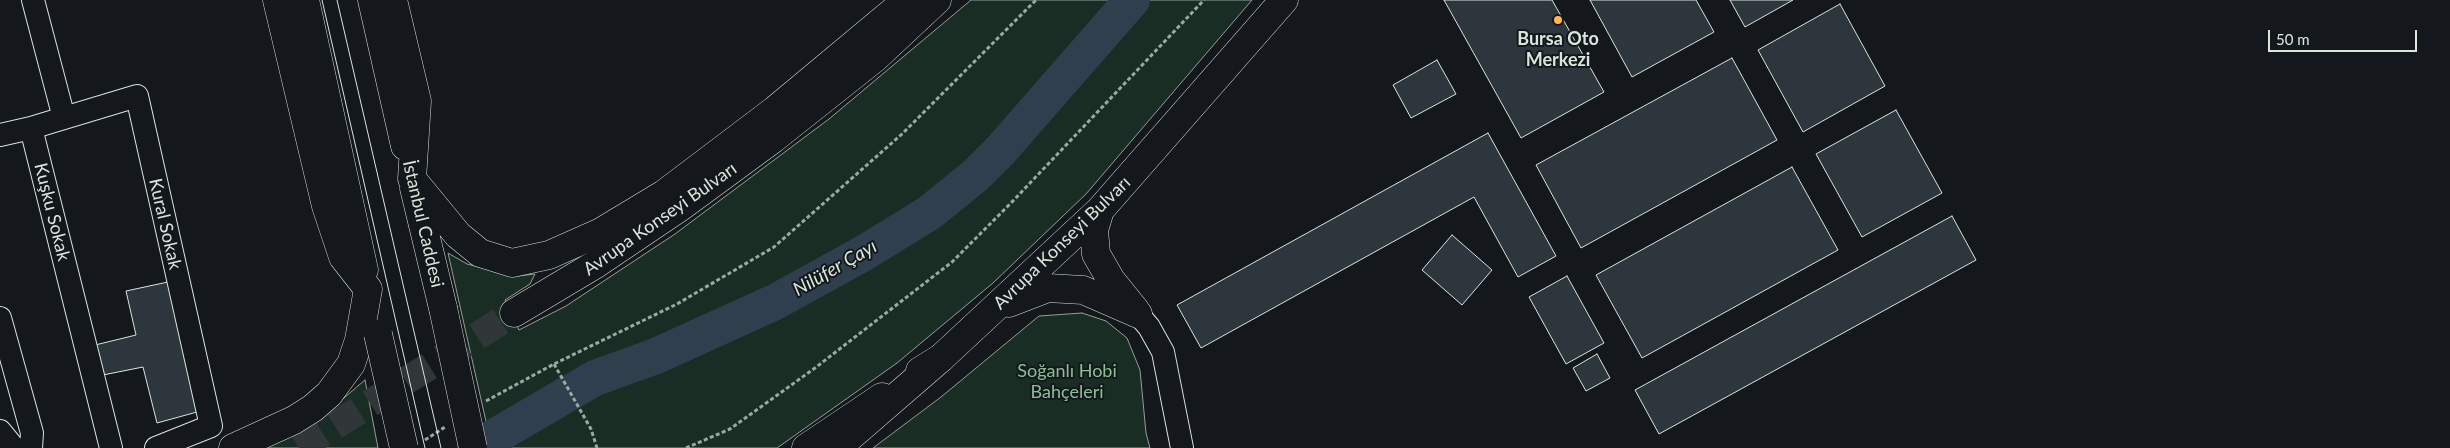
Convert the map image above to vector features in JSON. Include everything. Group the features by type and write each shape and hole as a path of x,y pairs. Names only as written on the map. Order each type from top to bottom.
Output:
{"main road":[{"path":"233,448 294,420 314,408 329,394 351,364 359,340 368,289 343,257 326,206 314,165 277,0"},
{"path":"306,0 378,334 412,446"},
{"name":"İstanbul Caddesi","path":"372,0 443,308 473,448"},
{"path":"393,0 417,101 412,179 458,235 480,253 512,263 549,255 601,232 664,194 775,110 907,0"},
{"name":"Avrupa Konseyi Bulvarı","path":"514,313 596,264 679,208 742,162 875,58 937,0"},
{"path":"1254,34 1276,0"},
{"name":"Avrupa Konseyi Bulvarı","path":"806,448 941,358 1100,210 1284,0"},
{"path":"1100,210 1094,230 1096,254 1111,280 1138,314"},
{"path":"994,309 1048,288 1083,290 1138,314"},
{"path":"837,448 941,358"}],"street":[{"path":"0,135 64,118 33,0"},
{"name":"Kural Sokak","path":"64,118 137,96 211,426 156,448"},
{"name":"Kuşku Sokak","path":"31,128 111,448"},
{"path":"1138,314 1149,327 1163,352 1182,448"},
{"path":"0,318 32,433 31,448"},
{"path":"0,432 14,448"}],"path":[{"path":"478,406 554,364 677,304 774,246 902,134 1036,0"},
{"path":"686,448 730,429 815,368 952,262 1011,203 1204,0"},
{"path":"554,364 591,429 597,448"},
{"path":"412,446 453,422"}],"green space":[{"path":"971,0 1252,0 1086,194 993,283 897,363 777,448 492,448 448,253 467,264 491,270 518,276 535,274 530,284 505,300 519,330 566,306 675,234 829,119"},
{"name":"Soğanlı Hobi Bahçeleri","path":"1082,313 1106,321 1127,338 1140,370 1146,433 1150,448 873,448 941,397 1039,316"},
{"path":"365,380 378,448 264,448 324,415"}],"building":[{"path":"1444,0 1552,0 1604,92 1521,138"},
{"path":"1590,0 1696,0 1714,32 1632,77"},
{"path":"1730,0 1793,0 1745,27"},
{"path":"1840,4 1885,86 1803,132 1758,50"},
{"path":"1732,58 1777,140 1581,248 1536,165"},
{"path":"1437,60 1456,94 1411,118 1393,85"},
{"path":"1896,110 1942,193 1862,237 1816,154"},
{"path":"1488,133 1556,256 1518,277 1474,197 1201,348 1177,305"},
{"path":"1792,167 1838,250 1642,358 1596,275"},
{"path":"1952,216 1976,260 1659,434 1635,390"},
{"path":"1452,235 1492,270 1462,305 1422,270"},
{"path":"1567,276 1604,343 1566,364 1529,297"},
{"path":"168,282 197,412 157,423 143,367 98,376 91,346 136,335 126,291"},
{"path":"1597,354 1610,378 1586,391 1573,368"}],"waterway":[{"name":"Nilüfer Çayı","path":"475,448 595,378 656,356 775,302 864,253 929,213 976,175 1000,151 1132,0"}],"tunnel":[{"path":"299,448 514,313"}],"tram line":[{"path":"322,0 425,448"},
{"path":"337,0 441,448"}],"place":[{"name":"Bursa Oto Merkezi","path":"1558,20"}]}
